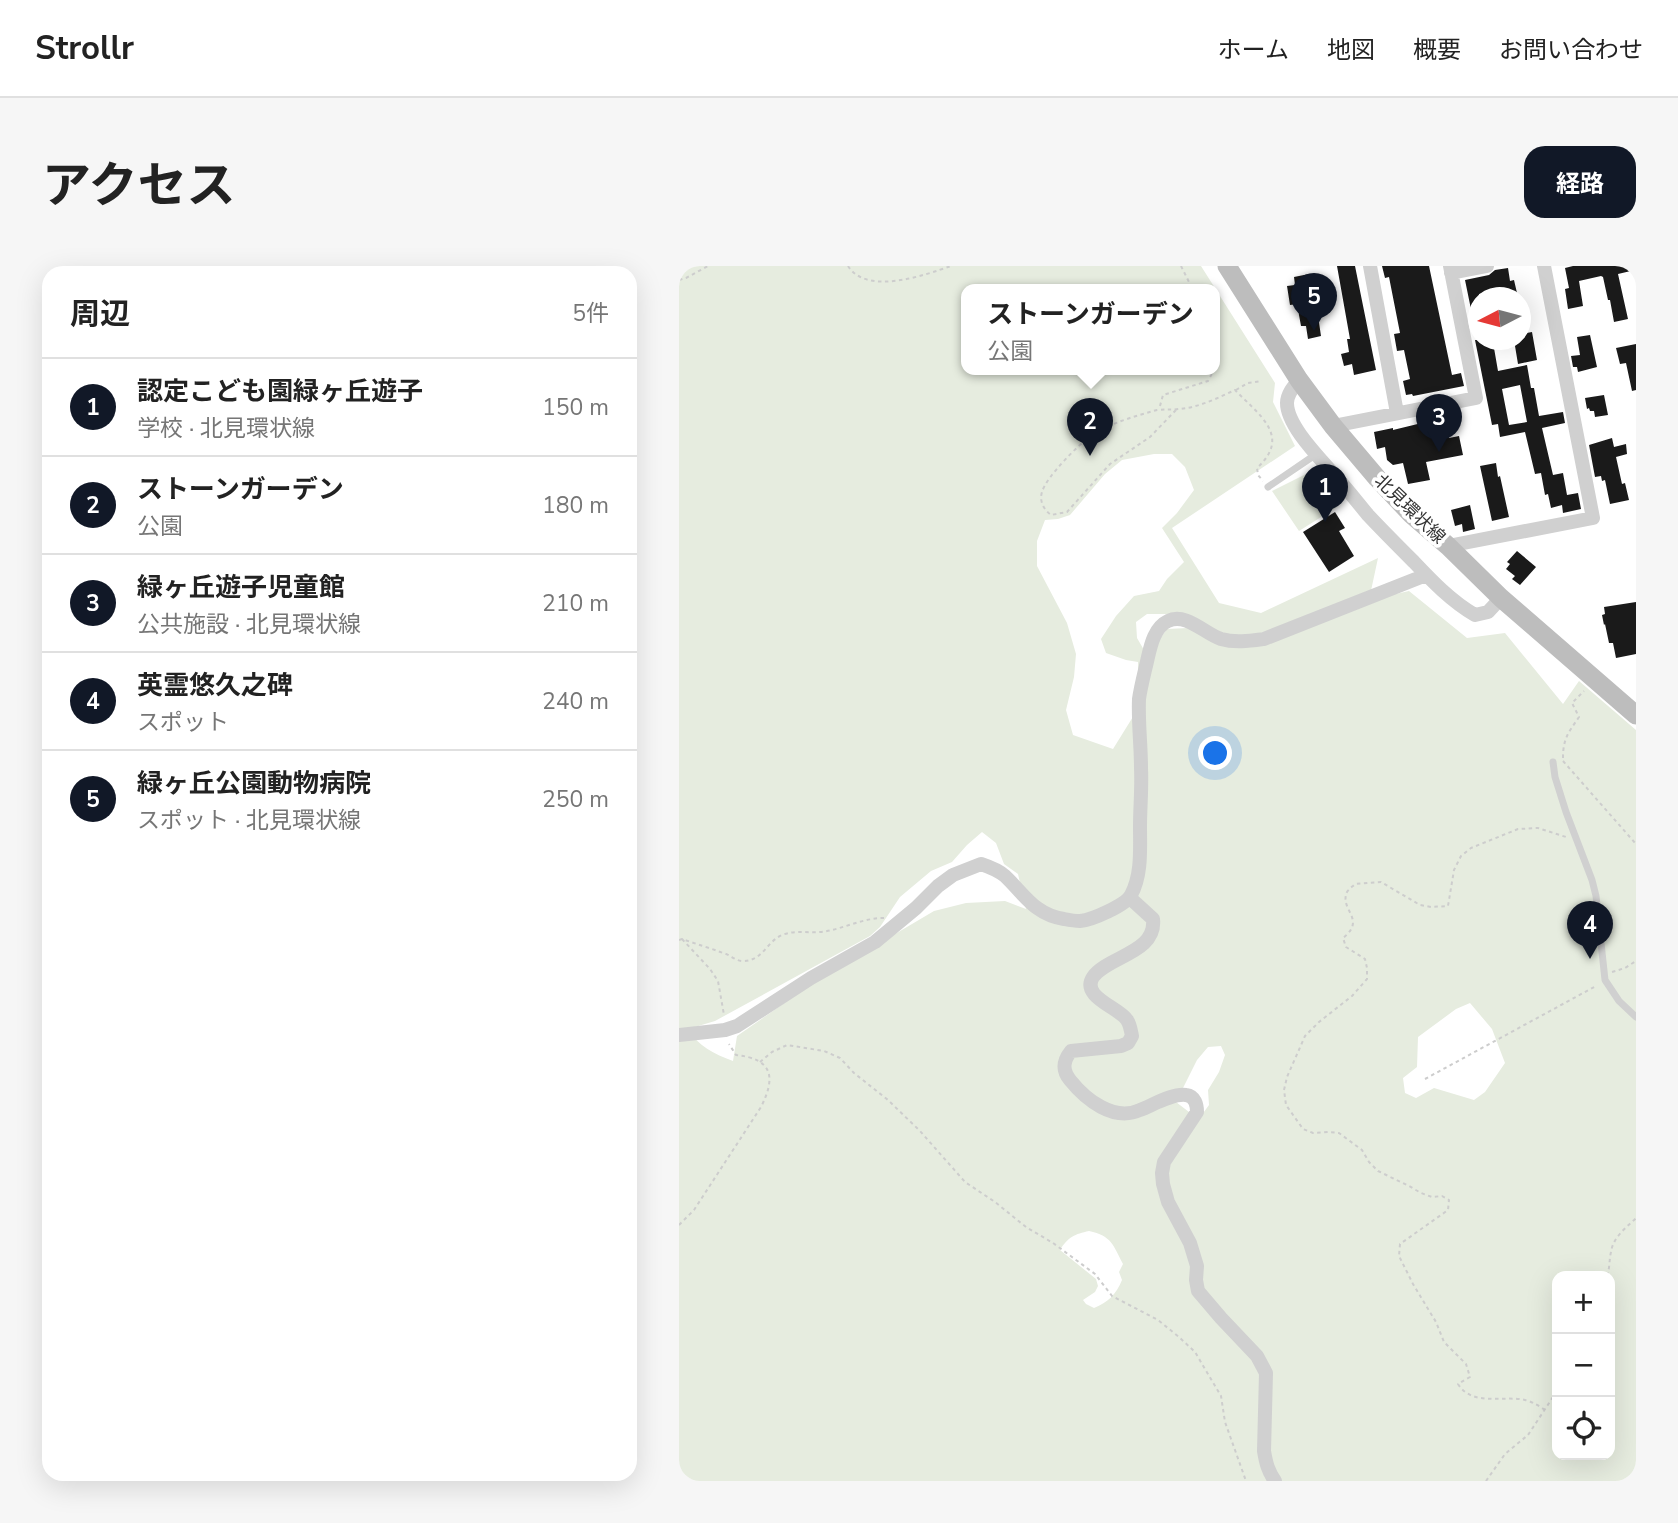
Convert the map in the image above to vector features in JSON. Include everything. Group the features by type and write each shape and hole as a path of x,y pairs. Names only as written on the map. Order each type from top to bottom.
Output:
{"main road":[{"name":"北見環状線","path":"1227,266 1299,380 1377,478 1501,598 1636,715"}],"street":[{"path":"1370,266 1397,414"},
{"path":"1333,426 1476,398 1451,269 1487,266"},
{"path":"1448,546 1593,518 1544,266"},
{"path":"1299,380 1290,391 1287,402 1289,413 1315,455 1368,515 1426,575 1453,600 1475,615 1488,612 1501,598"},
{"path":"679,1035 725,1030 737,1026 811,978 875,942 938,886 981,864 1005,876 1026,900 1044,913 1060,919 1081,921 1099,916 1130,898 1140,859 1139,698 1151,643 1165,622 1172,619 1182,620 1221,639 1236,642 1263,639 1426,575"},
{"path":"1130,898 1153,919 1152,932 1138,947 1103,967 1090,982 1096,997 1127,1019 1132,1036 1128,1043 1121,1046 1071,1051 1065,1059 1064,1067 1079,1091 1101,1108 1112,1112 1136,1112 1161,1101 1186,1095 1197,1103 1196,1112 1164,1162 1163,1184 1168,1202 1190,1243 1197,1266 1198,1291 1257,1356 1266,1373 1264,1451 1266,1464 1275,1481"}],"lane":[{"path":"1268,487 1315,455"},
{"path":"1553,762 1555,778 1596,896 1605,977 1619,1001 1636,1017"}],"path":[{"path":"679,280 708,266"},
{"path":"848,266 851,271 867,280 894,281 922,276 951,266"},
{"path":"1181,266 1190,284"},
{"path":"1160,406 1163,395 1208,381 1211,375"},
{"path":"1176,410 1157,410 1122,421 1090,436 1062,463 1046,484 1042,492 1043,507 1051,515 1067,513 1110,464 1150,437 1176,410 1217,398 1248,383 1262,381"},
{"path":"1235,390 1258,413 1271,431 1271,452 1257,468 1258,475 1268,487"},
{"path":"1586,688 1572,703 1579,717 1563,744 1563,760 1636,844"},
{"path":"1545,1410 1524,1399 1486,1398 1462,1391 1458,1384 1470,1377 1466,1364 1444,1342 1436,1322 1399,1256 1400,1244 1448,1210 1449,1200 1441,1196 1421,1194 1378,1171 1362,1150 1339,1133 1313,1133 1303,1129 1286,1105 1284,1090 1305,1036 1352,996 1367,979 1365,959 1346,947 1343,938 1351,931 1353,922 1346,903 1347,893 1355,884 1381,882 1420,905 1448,906 1454,870 1461,856 1471,848 1518,829 1538,828 1577,841"},
{"path":"680,940 727,954 738,961 747,961 764,952 769,942 790,932 822,932 876,918 888,918 897,923"},
{"path":"679,1225 694,1210 765,1099 771,1081 767,1070 759,1062 736,1055 730,1048 718,981 710,969 680,940"},
{"path":"1425,1079 1636,961"},
{"path":"759,1062 787,1045 824,1051 840,1058 920,1131 965,1182 1095,1273 1112,1296 1158,1321 1179,1337 1195,1352 1221,1396 1225,1422 1246,1481"},
{"path":"1609,1271 1611,1249 1618,1235 1636,1218"},
{"path":"1486,1481 1504,1454 1528,1435 1553,1397"}],"shaded area":[{"path":"679,266 1201,266 1212,284 961,284 961,375 1220,375 1220,296 1275,383 1273,402 1295,446 1172,528 1219,603 1261,613 1378,558 1369,600 1409,591 1467,638 1505,633 1563,704 1579,681 1636,730 1636,1481 679,1481","holes":["1154,454 1172,454 1185,467 1194,490 1162,528 1184,562 1159,591 1134,596 1116,616 1101,639 1106,653 1138,662 1138,678 1144,699 1113,749 1073,735 1066,710 1076,654 1067,623 1037,566 1037,541 1045,520 1070,515 1105,474 1122,460","1147,614 1176,614 1188,628 1167,629 1156,644 1144,650 1137,638 1136,622","982,832 996,843 1004,864 1018,874 1026,909 1005,901 966,903 934,911 819,979 737,1036 733,1061 707,1049 688,1029 715,1021 870,936 880,927 900,897 931,871 952,862","1470,1003 1492,1029 1505,1063 1485,1092 1474,1100 1434,1088 1416,1098 1405,1093 1403,1078 1417,1067 1418,1037 1456,1009","1221,1046 1225,1055 1208,1090 1209,1105 1201,1116 1189,1112 1176,1102 1197,1060 1208,1047","1080,1233 1097,1233 1114,1247 1123,1264 1119,1272 1122,1280 1117,1290 1094,1308 1083,1300 1095,1292 1098,1286 1096,1279 1060,1250 1069,1239"]},
{"path":"1308,473 1337,507 1299,531 1272,491"}],"building":[{"path":"1337,266 1355,266 1376,370 1354,375 1352,364 1344,366 1341,354 1349,352 1347,339 1350,339"},
{"path":"1382,266 1429,266 1452,375 1461,373 1464,386 1406,395 1403,381 1410,379 1404,350 1397,351 1394,334 1400,333 1389,277 1385,278"},
{"path":"1635,266 1635,270 1618,274 1628,319 1614,322 1610,300 1601,276 1579,281 1583,306 1568,309 1565,289 1569,288 1565,268"},
{"path":"1508,268 1510,281 1514,280 1516,287 1468,287 1468,295 1465,280 1489,275 1495,270"},
{"path":"1309,274 1321,336 1308,339 1306,326 1301,326 1297,304 1290,305 1287,286 1295,285 1294,277"},
{"path":"1531,332 1532,332 1537,360 1518,364 1516,350 1531,350"},
{"path":"1590,335 1597,367 1578,372 1577,367 1573,367 1571,356 1580,355 1577,337"},
{"path":"1636,344 1636,390 1632,391 1626,363 1620,364 1616,348"},
{"path":"1477,350 1494,350 1498,371 1527,365 1539,416 1563,412 1565,423 1542,428 1553,475 1563,473 1567,495 1578,493 1581,509 1563,513 1562,505 1551,508 1548,494 1545,495 1541,473 1535,474 1525,432 1500,437 1498,424 1492,425","holes":["1520,385 1527,422 1509,425 1502,389"]},
{"path":"1604,395 1608,415 1595,417 1594,411 1587,409 1585,398"},
{"path":"1444,414 1449,438 1459,436 1463,455 1426,462 1430,480 1408,484 1403,463 1393,465 1387,460 1385,447 1377,449 1374,432 1430,421 1429,417"},
{"path":"1612,438 1614,447 1626,444 1627,454 1616,457 1629,500 1610,504 1605,480 1602,481 1601,476 1595,477 1589,445"},
{"path":"1496,463 1509,517 1492,521 1480,466"},
{"path":"1470,505 1475,529 1463,532 1462,524 1455,526 1451,510"},
{"path":"1335,512 1345,528 1339,531 1354,556 1329,572 1303,532"},
{"path":"1517,551 1536,567 1520,585 1512,579 1515,576 1506,569 1510,564 1507,562"},
{"path":"1636,602 1636,654 1616,658 1613,643 1609,643 1604,625 1604,607"}],"place":[{"name":"緑ヶ丘公園動物病院","path":"1314,331"},
{"name":"緑ヶ丘遊子児童館","path":"1439,452"},
{"name":"ストーンガーデン","path":"1090,456"},
{"name":"認定こども園緑ヶ丘遊子","path":"1325,522"},
{"name":"英霊悠久之碑","path":"1590,959"}]}
